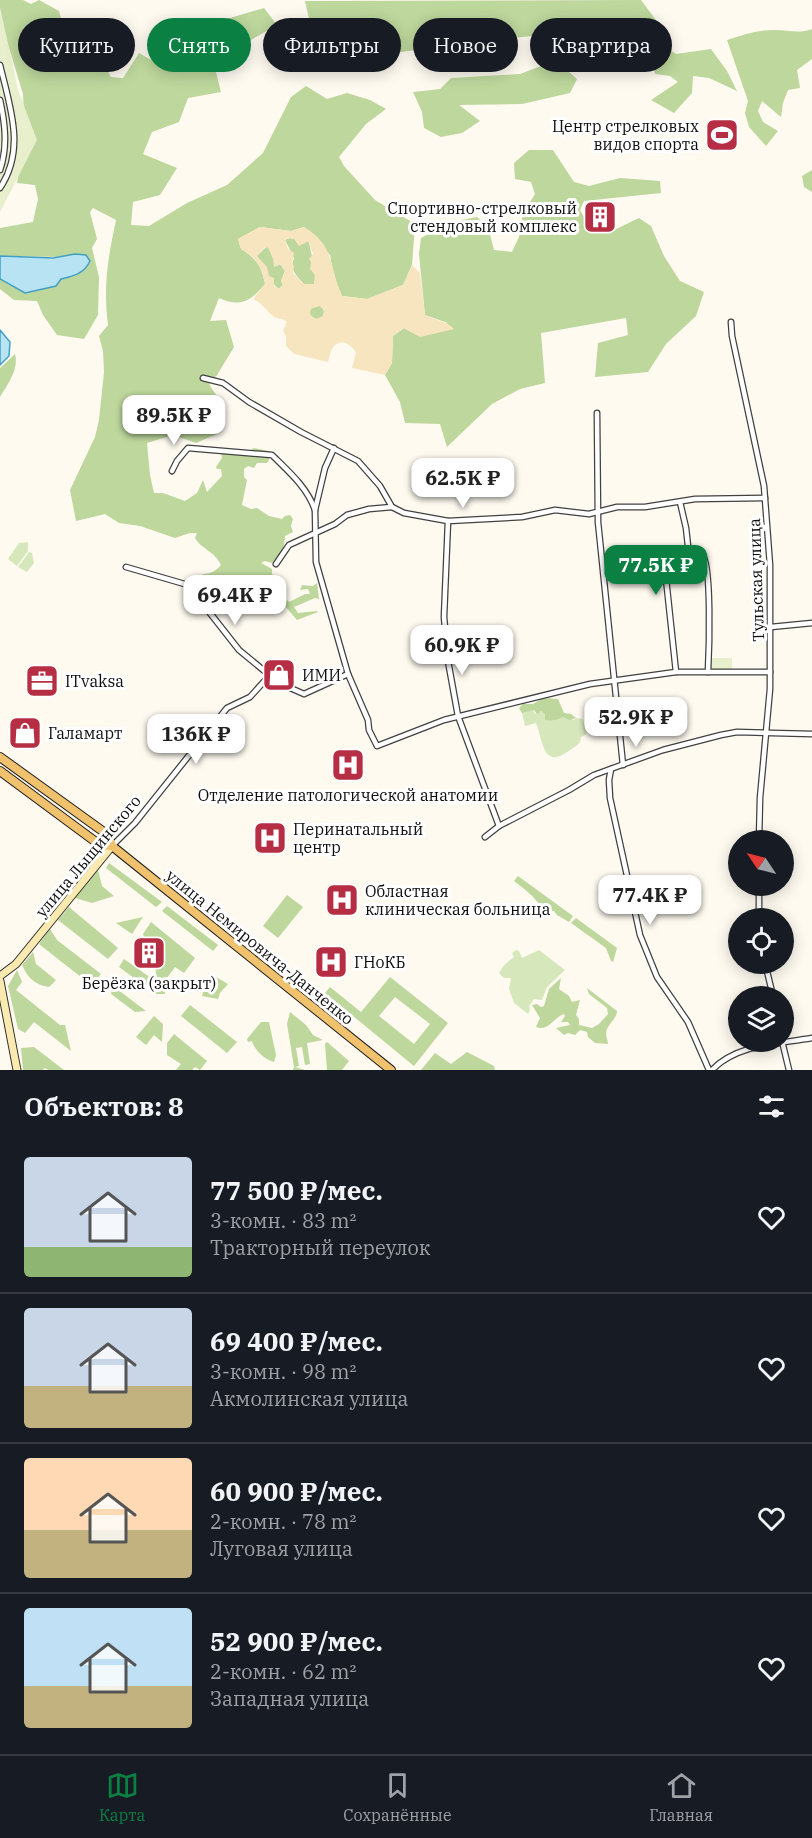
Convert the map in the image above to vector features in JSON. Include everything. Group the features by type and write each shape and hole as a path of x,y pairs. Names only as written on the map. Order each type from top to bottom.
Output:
{"main road":[{"name":"улица Немировича-Данченко","path":"0,757 108,835 112,846 391,1070"},
{"name":"улица Немировича-Данченко","path":"0,771 100,845 112,846"}],"street":[{"path":"0,64 14,126 14,152 10,170 0,188"},
{"path":"0,100 6,137 0,170"},
{"path":"2,107 10,106"},
{"name":"Тульская улица","path":"731,322 764,486 770,565 770,672 759,830"},
{"path":"203,378 223,383 249,402 358,461 369,472 392,507 404,513 448,521 522,517 555,510 589,514 617,507 645,507 695,499 765,498"},
{"path":"597,413 598,522 623,765"},
{"path":"172,471 188,448 272,455 300,483 315,510"},
{"path":"334,448 325,468 315,510 316,562 348,674 377,746 458,716 615,680 675,672 770,672"},
{"path":"680,502 689,555"},
{"path":"276,564 290,545 357,511 392,507"},
{"path":"448,521 444,617 448,662 458,716 499,826"},
{"path":"675,672 664,560 668,557 702,554 706,561 709,620 708,672"},
{"path":"126,567 178,580 188,585 239,650 269,676 290,689 304,694 348,674"},
{"path":"771,627 812,623"},
{"name":"улица Лыщинского","path":"0,976 16,964 112,846 135,823 227,708 250,697 269,676"},
{"path":"485,837 499,826 594,775 663,750 738,732 812,734"},
{"path":"611,769 610,798 640,935 657,978 688,1022 711,1070 723,1060 739,1052"},
{"path":"0,981 17,1070"},
{"path":"794,1040 812,1038"},
{"path":"784,1052 789,1070"}],"green space":[{"path":"0,0 23,0 31,4 39,0 59,11 61,18 18,18 18,72 108,72 111,77 123,78 127,72 135,72 135,59 139,53 147,58 147,72 216,72 221,92 188,98 179,122 152,132 143,154 177,168 160,195 133,202 131,225 149,226 187,203 227,185 263,153 291,97 306,86 327,99 347,93 370,100 386,109 366,124 339,157 344,166 375,200 415,224 412,265 403,285 367,299 342,296 334,277 330,255 304,227 291,231 260,227 238,239 241,249 258,264 265,284 255,295 245,301 233,302 219,298 210,321 226,320 234,347 209,384 224,407 217,434 196,443 173,435 147,443 154,493 163,493 185,501 197,493 203,480 207,492 222,476 221,469 216,467 222,458 221,453 243,452 254,448 269,451 267,463 257,463 254,468 248,466 244,469 244,477 247,480 242,505 251,509 257,508 269,516 282,519 290,515 293,519 291,526 293,532 285,536 280,554 272,563 265,561 261,563 272,569 272,574 276,578 277,590 289,602 310,594 308,589 300,590 302,585 313,586 317,583 319,599 315,598 294,607 298,613 318,612 297,620 278,598 259,590 256,595 241,581 233,585 214,607 204,597 204,593 206,591 218,594 225,586 213,583 199,588 195,579 214,571 221,565 215,556 195,538 197,533 175,538 140,526 119,523 105,514 76,521 70,490 95,437 99,420 104,372 103,351 99,336 108,325 107,272 116,220 93,208 90,212 97,239 92,248 99,277 98,315 84,339 57,335 43,315 37,301 14,300 0,289 0,279 9,285 49,288 56,286 61,279 77,275 62,257 0,256 0,228 33,222 38,199 35,185 17,183 25,141 23,94 0,18"},
{"path":"641,0 654,18 530,18 530,36 518,37 518,18 413,18 413,50 401,52 401,18 309,18 305,1"},
{"path":"0,7 18,90 37,140 0,212"},
{"path":"264,8 272,18 263,18 263,33 251,40 251,18 230,18"},
{"path":"812,29 812,59 797,70 800,88 788,90 781,117 762,101 758,111 763,122 778,131 766,146 749,127 745,113 748,101 727,40 762,31 798,32"},
{"path":"711,49 727,71 737,91 709,78 693,76 692,93 674,113 651,100 678,82 670,76 654,72 672,72 672,51 676,54"},
{"path":"530,70 530,72 569,72 577,79 570,93 522,104 459,105 480,121 462,133 441,137 424,128 422,112 413,92 440,89 451,78 520,74"},
{"path":"529,150 553,150 574,182 589,186 620,178 660,181 661,193 584,201 580,210 592,231 614,230 639,218 651,226 664,256 680,281 704,292 696,316 666,344 648,372 595,377 598,343 628,335 626,318 541,333 545,383 520,389 492,404 447,447 440,424 405,423 400,402 385,375 392,363 393,336 404,328 448,323 425,315 419,254 421,238 452,222 477,217 488,227 494,250 512,252 519,237 523,214 535,194 531,182 515,179 514,163"},
{"path":"812,170 812,192 804,187 802,176"},
{"path":"290,238 309,242 314,284 304,284 294,272 292,266 294,258 285,240"},
{"path":"268,247 277,266 280,264 285,271 281,281 283,285 279,289 257,256"},
{"path":"317,305 322,307 324,312 322,317 317,319 312,317 310,312 312,307"},
{"path":"15,354 14,371 0,397 0,368"},
{"path":"28,542 28,551 17,566 8,559 19,543"},
{"path":"29,552 32,553 34,563 27,572 18,567"},
{"path":"711,658 732,658 732,669 711,669"},
{"path":"543,698 558,699 564,713 576,718 570,720 563,717 547,721 545,714 541,711 537,714 534,710 522,713 519,708 523,704 533,704"},
{"path":"533,710 535,714 541,711 545,714 547,721 563,717 574,720 583,719 587,734 581,737 578,745 561,755 549,756 543,746 536,723 525,726 522,713"},
{"path":"109,863 162,902 156,907 106,868"},
{"path":"98,870 102,886 114,896 92,903 75,898"},
{"path":"518,876 573,916 569,922 554,911 540,905 514,881"},
{"path":"287,895 303,907 278,938 263,926"},
{"path":"167,906 218,945 213,951 162,911"},
{"path":"69,907 118,948 108,959 58,920"},
{"path":"143,917 132,934 116,923"},
{"path":"576,918 617,948 613,962 606,948 571,923"},
{"path":"151,922 195,958 184,973 175,967 164,982 165,994 156,994 119,967 124,959 151,978 156,975 155,963 165,957 146,942 143,934"},
{"path":"50,929 57,940 101,974 91,985 39,944"},
{"path":"516,950 522,958 539,950 565,970 547,987 542,1000 534,999 529,1006 528,1014 514,1003 509,989 511,978 504,978 499,973 504,965 514,957 512,953"},
{"path":"33,952 36,964 56,980 49,987 32,980 22,965"},
{"path":"17,970 22,982 16,990 60,1025 65,1025 71,1051 34,1022 25,1033 18,1029 8,986"},
{"path":"209,973 228,984 218,999 202,996"},
{"path":"390,977 448,1023 414,1066 325,993 330,987 361,1012","holes":["395,997 430,1024 414,1044 379,1016"]},
{"path":"561,978 559,989 569,996 572,1002 580,1000 576,1015 579,1025 592,1028 608,1014 607,1008 589,994 587,988 617,1011 606,1031 608,1044 595,1043 588,1037 587,1032 580,1030 575,1035 568,1033 564,1035 556,1028 570,1025 568,1022 561,1022 564,1014 544,1028 536,1027 540,1018 532,1005 544,1006 549,989"},
{"path":"113,986 146,1011 135,1012 111,994"},
{"path":"190,1005 237,1042 227,1053 181,1016"},
{"path":"290,1012 306,1025 313,1035 323,1040 307,1043 310,1064 305,1065 302,1047 296,1048 299,1066 295,1067 305,1070 293,1070 287,1024"},
{"path":"154,1016 163,1024 162,1042 154,1035 146,1045 136,1037"},
{"path":"261,1022 269,1022 276,1055 274,1062 260,1054 252,1041 248,1042 247,1039"},
{"path":"174,1034 207,1061 200,1070 195,1067 192,1070 176,1070 181,1064 167,1055 167,1043"},
{"path":"327,1042 349,1061 342,1070 327,1070 325,1044"},
{"path":"34,1047 64,1070 45,1068 43,1070 23,1070 21,1048"},
{"path":"467,1052 494,1066 495,1070 421,1070 435,1053 451,1064"}],"sand":[{"path":"260,227 291,231 304,227 321,241 326,249 342,296 367,299 403,285 412,265 420,273 425,315 448,324 454,329 420,337 403,328 393,336 392,363 385,375 352,368 356,353 351,346 344,343 334,347 328,362 294,354 286,346 286,336 283,331 287,322 274,316 253,299 265,284 264,278 258,264 241,249 238,239","holes":["294,239 299,246 309,242 313,254 309,259 310,269 315,275 314,284 304,284 293,273 294,253 288,249 285,240","268,247 274,267 280,264 285,271 281,281 283,285 279,289 274,286 274,278 269,276 267,267 257,256","320,306 324,311 323,316 316,319 310,315 310,309"]}],"water":[{"path":"75,254 86,255 90,261 88,265 78,274 61,279 56,286 25,293 0,279 0,256 53,258"},
{"path":"0,330 10,342 9,356 0,365"}],"place":[{"name":"Центр стрелковых видов спорта","path":"722,135"},
{"name":"Спортивно-стрелковый стендовый комплекс","path":"600,217"},
{"name":"ИМИ","path":"279,675"},
{"name":"ITvaksa","path":"42,681"},
{"name":"Галамарт","path":"25,733"},
{"name":"Отделение патологической анатомии","path":"348,765"},
{"name":"Перинатальный центр","path":"270,838"},
{"name":"Областная клиническая больница","path":"342,900"},
{"name":"Берёзка (закрыт)","path":"149,953"},
{"name":"ГНоКБ","path":"331,962"}]}
